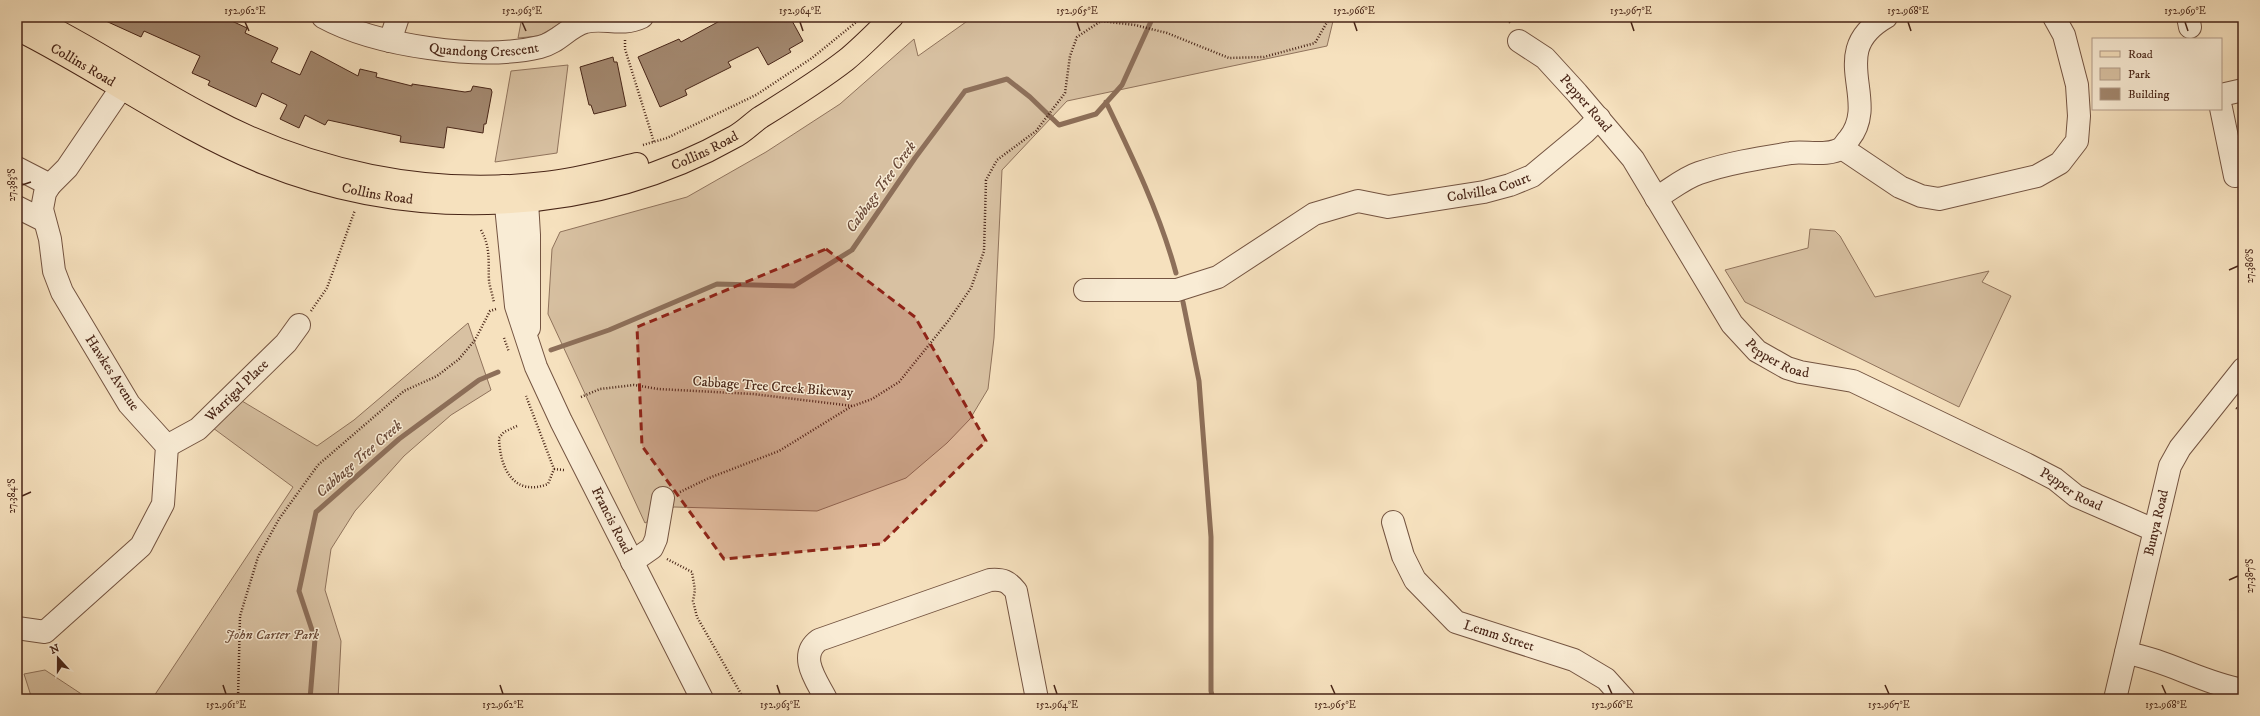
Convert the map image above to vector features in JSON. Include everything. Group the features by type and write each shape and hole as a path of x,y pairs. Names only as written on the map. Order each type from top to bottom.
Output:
{"main road":[{"name":"Collins Road","path":"30,17 206,117 297,156 333,168 391,180 516,194"},
{"name":"Collins Road","path":"17,29 122,87 184,125 264,163 297,175 339,186 402,198 446,202 516,194 566,180 637,164 700,142 732,127 758,119 846,59 892,17"}],"street":[{"name":"Quandong Crescent","path":"323,17 356,32 390,41 460,51 520,49 550,44 576,25 587,21 633,19"},
{"path":"390,41 398,17"},
{"path":"1656,198 1697,174 1756,159 1801,151 1829,152 1842,148 1856,131 1860,112 1854,60 1859,44 1869,29 1886,17"},
{"path":"1842,148 1900,187 1921,196 1939,199 2037,176 2060,163 2077,141 2079,116 2077,85 2064,35 2054,17"},
{"name":"Pepper Road","path":"1519,41 1545,58 1599,118 1633,159 1732,324 1757,351 1786,368 1800,372 1853,381 2026,464 2054,479 2076,496 2154,530"},
{"name":"Hawkes Avenue","path":"122,87 67,168 50,185 43,201 43,220 50,239 54,271 62,292 129,404 167,446"},
{"path":"2222,95 2243,90"},
{"path":"2221,110 2235,176"},
{"name":"Colvillea Court","path":"1085,290 1177,290 1218,277 1314,214 1358,201 1388,207 1484,192 1510,185 1532,176 1585,132 1599,118"},
{"path":"17,168 50,185"},
{"name":"Francis Road","path":"516,194 530,304 528,340 544,387 702,699"},
{"path":"17,207 43,220"},
{"name":"Warrigal Place","path":"167,446 198,429 286,343 299,325"},
{"name":"Bunya Road","path":"2115,699 2170,466 2180,448 2243,369"},
{"path":"17,628 45,632 141,546 163,504 167,446"},
{"path":"632,562 652,548 656,539 663,498"},
{"name":"Lemm Street","path":"1393,522 1403,556 1415,580 1456,622 1574,660 1606,679 1624,699"},
{"path":"826,699 809,663 809,651 812,645 819,640 990,580 1000,579 1011,585 1016,591 1037,699"},
{"path":"2126,653 2169,664 2206,681 2243,690"}],"path":[{"path":"640,146 654,142 756,95 812,58 862,17"},
{"name":"Cabbage Tree Creek Bikeway","path":"581,398 600,389 634,385 658,389 753,394 853,406 872,399 899,382 949,320 971,288 984,251 986,180 997,160 1036,131 1065,93 1070,56 1078,37 1101,21 1135,25 1168,33 1229,58 1264,57 1314,44 1330,17"},
{"path":"633,19 625,49 654,142"},
{"path":"299,325 327,288 356,208"},
{"path":"481,230 488,242 490,256 489,283 498,316"},
{"path":"238,699 240,616 258,557 280,519 318,465 404,391 437,376 460,359 475,340 490,311 496,309"},
{"path":"502,330 511,359"},
{"path":"517,426 504,432 499,438 505,468 511,478 520,486 536,489 548,484 554,469 524,389"},
{"path":"663,498 674,495 709,478 779,451 853,406"},
{"path":"660,556 692,572 695,590 693,601 697,617 744,699"}],"highlighted area":[{"path":"826,249 915,317 986,441 881,544 724,559 642,446 637,327"}],"green space":[{"path":"522,17 571,17 539,36 518,38"},
{"path":"973,17 1334,17 1327,46 1067,101 1002,170 994,338 988,389 970,419 947,443 906,478 817,511 674,507 645,523 548,314 552,249 560,232 687,197 766,152 840,104 914,39 918,56"},
{"path":"568,65 557,153 495,162 511,71"},
{"path":"1810,229 1835,231 1840,236 1875,297 1989,271 1982,282 2011,296 1959,407 1745,302 1725,270 1808,248"},
{"name":"John Carter Park","path":"468,323 491,390 451,415 404,456 355,511 331,549 325,590 341,641 338,699 152,699 293,487 213,428 242,401 317,446 354,420"},
{"path":"45,670 89,699 32,699 24,674"}],"building":[{"path":"97,17 223,17 247,28 245,33 278,48 271,62 300,75 311,51 358,76 360,69 377,73 376,77 412,86 412,84 465,92 471,91 473,86 491,89 492,92 486,124 484,124 483,133 447,127 444,148 400,142 401,136 328,120 325,125 305,115 299,128 280,119 287,105 262,93 256,107 208,85 210,81 192,73 200,56 144,31 141,37"},
{"path":"727,17 790,17 803,41 789,49 791,52 768,65 758,47 728,62 731,67 685,90 687,95 660,107 638,57 679,39 681,42"},
{"path":"613,57 614,62 617,62 626,106 594,114 591,105 589,105 580,67"}],"waterway":[{"name":"Cabbage Tree Creek","path":"551,350 609,330 717,284 794,286 852,250 915,158 965,91 1007,79 1030,97 1059,125 1096,114 1122,85 1153,17"},
{"path":"1106,102 1136,165 1154,208 1170,251 1176,273"},
{"path":"1183,302 1199,381 1211,537 1211,691 1213,699"},
{"name":"Cabbage Tree Creek","path":"310,699 315,639 299,591 316,512 399,439 479,380 498,372"}]}
